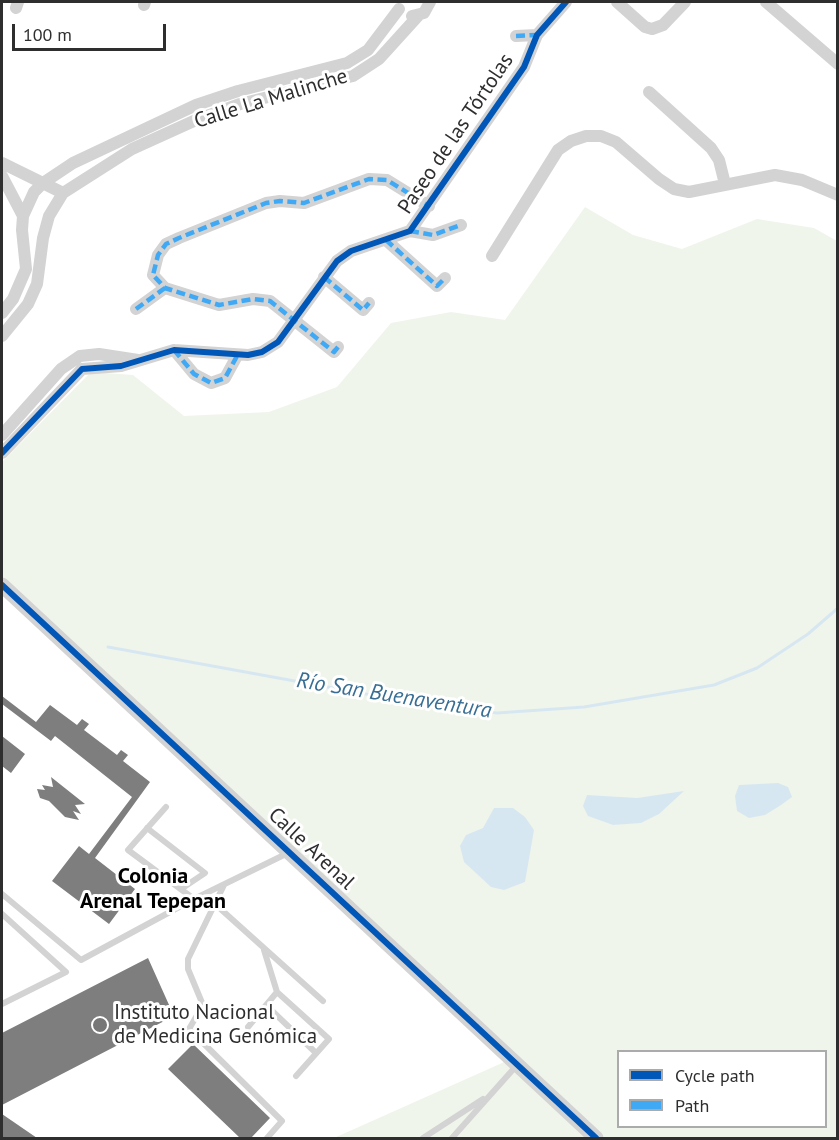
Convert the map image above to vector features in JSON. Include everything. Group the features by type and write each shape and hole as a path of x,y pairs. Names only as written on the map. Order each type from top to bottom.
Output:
{"street":[{"name":"Calle La Malinche","path":"2,336 28,304 37,284 43,238 49,216 63,193 83,178 132,149 196,120 240,104 353,76 379,59 418,16 424,13 430,2"},
{"name":"Paseo de las Tórtolas","path":"2,453 82,369 122,366 174,350 237,356 262,352 278,342 337,261 351,251 410,231 524,67 537,35 566,2"},
{"path":"617,2 645,27 652,29 663,25 685,2"},
{"path":"766,2 837,64"},
{"name":"Calle La Malinche","path":"2,313 13,299 26,269 23,216 34,192 43,183 82,158 196,105 238,91 347,63 368,50 396,4"},
{"path":"396,4 404,14 418,16"},
{"path":"516,36 537,35"},
{"path":"649,92 711,148 719,160 725,184"},
{"path":"492,256 558,150 571,141 601,136 616,142 674,189 689,192 775,175 802,180 837,195"},
{"path":"2,163 63,193"},
{"path":"2,176 23,216"},
{"path":"338,347 334,352 270,301 261,298 219,305 165,288 153,275 153,265 166,244 266,203 280,201 304,203 378,178 429,206"},
{"path":"410,231 433,235 461,225"},
{"path":"386,240 437,286 445,278"},
{"path":"324,277 363,310 369,303"},
{"path":"136,309 165,288"},
{"path":"174,350 194,374 211,384 225,378 237,356"},
{"name":"Paseo de las Tórtolas","path":"2,435 61,369 80,356 99,354 139,360"},
{"name":"Calle Arenal","path":"2,585 596,1138"}],"lane":[{"path":"166,807 128,850 194,899"},
{"path":"147,828 205,873 181,889"},
{"path":"2,894 81,960 194,899 290,852"},
{"path":"224,884 188,959 188,969 203,1005 189,1029 282,1120 267,1138"},
{"path":"214,904 323,1001"},
{"path":"2,914 66,972 2,1004"},
{"path":"264,949 277,992 329,1039 296,1076"},
{"path":"248,1027 277,992"},
{"path":"266,1005 316,1053"},
{"path":"452,1138 518,1065"},
{"path":"425,1138 491,1094"}],"shaded area":[{"path":"585,207 633,235 682,249 757,219 814,228 837,241 837,1138 604,1138 2,577 2,462 91,372 133,375 184,416 269,412 337,387 391,323 451,312 505,320"},
{"path":"778,783 788,787 792,797 781,805 765,815 749,818 737,811 735,796 739,785"},
{"path":"684,791 659,814 641,823 613,825 588,816 583,806 587,795 637,798"},
{"path":"494,808 513,808 525,817 534,830 525,882 504,890 491,887 464,862 460,846 466,835 483,828"},
{"path":"511,1059 594,1138 334,1138"}],"building":[{"path":"2,696 36,722 50,705 77,725 82,719 89,724 84,730 117,755 121,750 128,755 123,761 150,782 95,858 135,889 109,924 52,881 79,846 89,854 132,797 55,736 51,741 2,704"},
{"path":"2,736 25,754 11,773 2,766"},
{"path":"51,777 85,804 75,805 81,814 73,811 79,820 65,817 49,801 40,798 37,789 45,790 42,785 53,787"},
{"path":"148,958 174,1016 2,1105 2,1033"},
{"path":"193,1044 270,1118 251,1138 240,1138 168,1069"},
{"path":"2,1114 37,1138 2,1138"}],"waterway":[{"name":"Río San Buenaventura","path":"108,647 421,704 497,713 584,707 714,685 757,668 808,634 838,608"}],"marked path":[{"path":"516,36 537,35"},
{"path":"338,347 334,352 270,301 253,299 219,305 165,288 153,275 158,255 166,244 266,203 280,201 304,203 369,179 387,180 429,206"},
{"path":"410,231 433,235 461,225"},
{"path":"386,240 437,286 445,278"},
{"path":"324,277 363,310 369,303"},
{"path":"136,309 165,288"},
{"path":"174,350 194,374 211,383 225,378 237,356"}],"cycle path":[{"path":"2,453 82,369 121,366 174,350 248,355 262,352 278,342 337,261 351,251 410,231 524,67 537,35 566,2"},
{"path":"2,585 596,1138"}],"place":[{"name":"Instituto Nacional de Medicina Genómica","path":"100,1025"}],"district":[{"name":"Colonia Arenal Tepepan","path":"153,890"}]}
